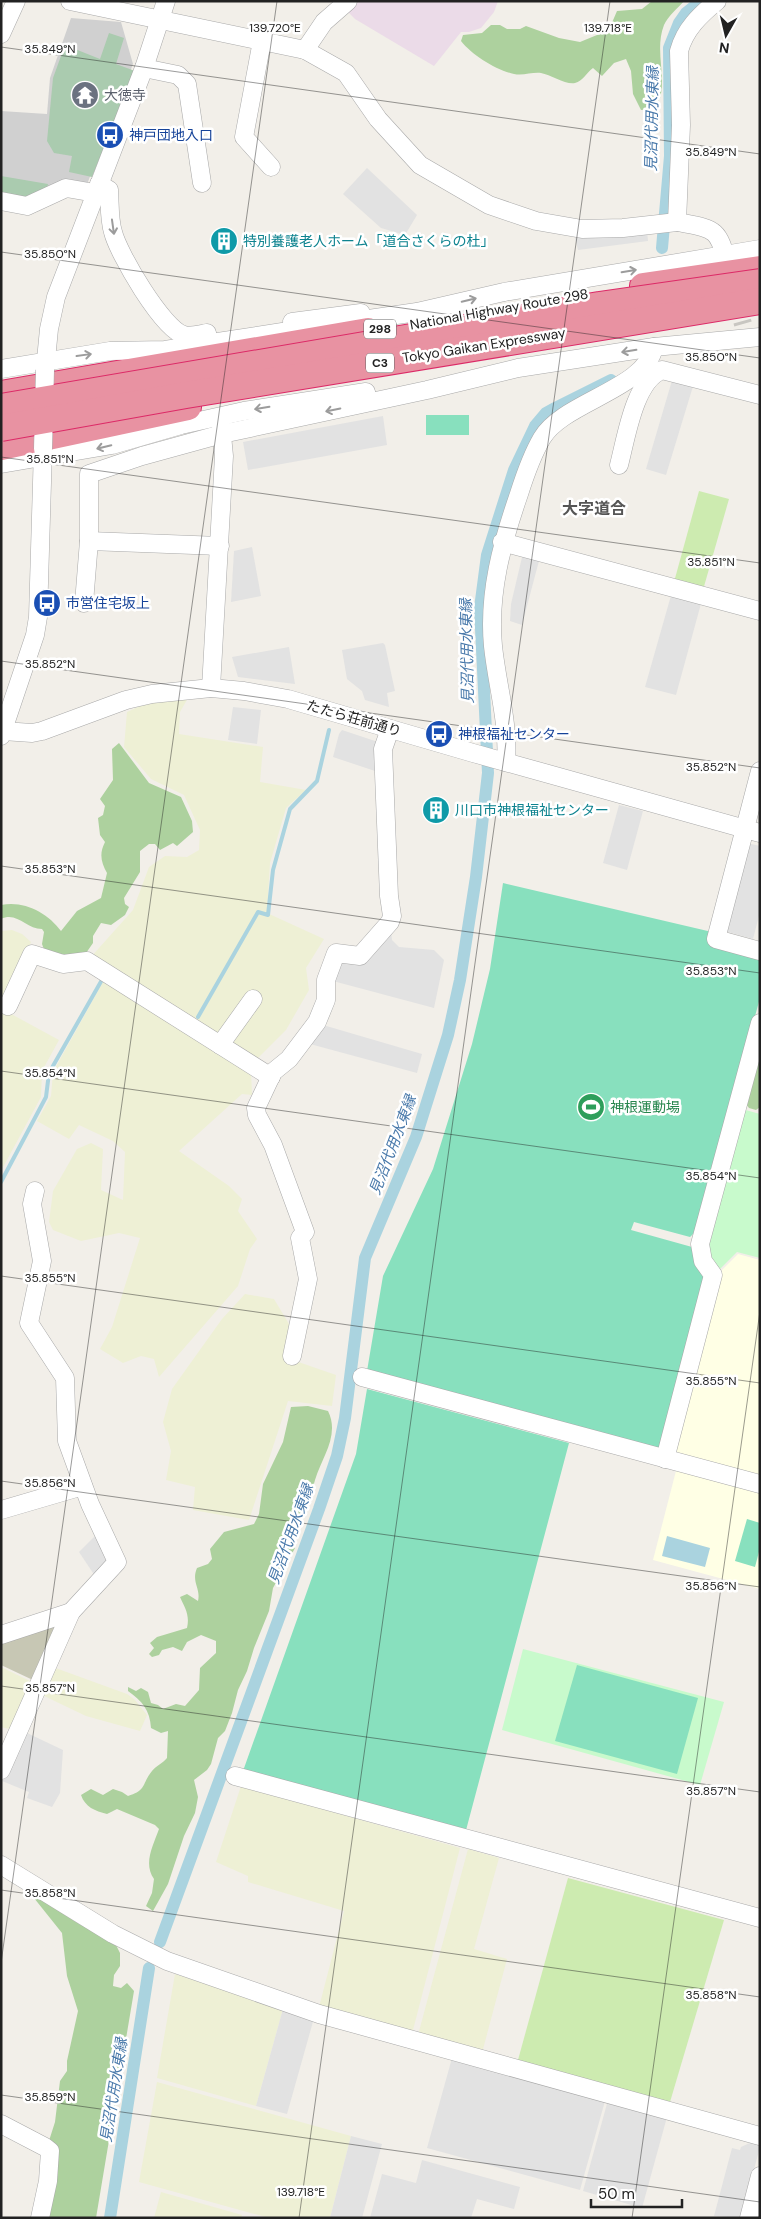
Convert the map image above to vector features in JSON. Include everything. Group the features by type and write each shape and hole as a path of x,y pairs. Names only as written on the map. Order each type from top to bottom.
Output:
{"highway":[{"name":"National Highway Route 298","path":"6,382 185,346 598,292 760,268"},
{"name":"Tokyo Gaikan Expressway","path":"1,407 599,306 760,282"},
{"name":"Tokyo Gaikan Expressway","path":"5,439 225,388 760,301"},
{"path":"5,439 188,406 752,328"}],"street":[{"path":"1,34 16,1"},
{"path":"70,1 305,50 346,73 378,119 420,166 490,204 536,222 582,229 624,228 677,222 709,229 718,236 723,244 726,263"},
{"path":"2,733 35,635 38,617 45,366 56,296 144,68 166,1"},
{"path":"305,50 324,22 348,1"},
{"path":"677,222 680,125 679,51 682,40 692,24 717,1"},
{"path":"262,42 244,137 271,167"},
{"path":"144,68 178,75 187,84 202,183"},
{"path":"1,201 27,206 66,188 108,190 112,230 119,250 161,316 185,346 378,310 417,312"},
{"path":"6,382 45,366 110,351 165,350 417,312 504,292 726,263 760,249"},
{"path":"1,464 43,454 112,445 181,425 244,411 654,347 752,328"},
{"path":"502,761 507,744 493,645 493,606 502,542 527,471 542,437 555,422 639,371 648,362 654,347"},
{"path":"84,603 89,541 89,474 222,430 427,390 518,368"},
{"path":"619,465 635,401 656,373 662,370 760,395"},
{"path":"211,688 224,456 222,430"},
{"path":"89,541 220,546"},
{"path":"502,542 760,611"},
{"name":"たたら荘前通り","path":"2,733 42,731 126,700 172,691 211,688 288,699 752,831"},
{"path":"292,1356 308,1279 300,1238 305,1232 274,1145 257,1115 256,1108 273,1072 289,1059 317,1022 326,1000 326,980 336,953 360,956 390,922 392,916 389,896 383,749 390,729"},
{"path":"760,771 752,831 716,939 760,951"},
{"path":"8,1006 32,954 63,964 87,961 271,1077"},
{"path":"220,1045 253,999"},
{"path":"665,1458 714,1275 703,1261 700,1244 760,1024"},
{"path":"1,1770 71,1612 117,1562 83,1486 67,1441 65,1378 30,1323 42,1261 32,1204 35,1191"},
{"path":"362,1376 760,1484"},
{"path":"1,1510 83,1486"},
{"path":"1,1635 71,1612"},
{"path":"235,1776 760,1918"},
{"path":"1,1865 137,1948 175,1964 319,2014 760,2136"},
{"path":"1,2124 37,2142 50,2151 48,2181 40,2218"},
{"path":"749,2218 760,2176"}],"shaded area":[{"path":"360,1 498,1 494,12 481,28 469,32 461,32 434,66 355,19 347,11"},
{"name":"大徳寺","path":"71,18 121,22 133,64 86,187 1,198 1,111 47,114 50,78"},
{"path":"109,33 124,38 116,64 135,71 92,177 69,172 72,156 54,153 47,141 53,78 65,45 100,59"},
{"path":"367,168 417,215 405,235 381,228 343,194"},
{"path":"1,176 48,184 47,189 19,201 1,197"},
{"path":"647,230 648,241 578,250 575,238"},
{"path":"673,377 694,383 666,475 646,469"},
{"path":"383,416 387,445 248,470 243,442"},
{"path":"252,547 261,596 231,602 234,551"},
{"path":"523,553 540,557 522,625 510,621 511,604"},
{"path":"672,592 702,600 676,695 645,687"},
{"path":"383,643 395,691 387,693 389,707 365,700 362,691 347,679 342,650"},
{"path":"289,647 295,684 238,677 232,657"},
{"path":"188,698 180,712 179,734 263,747 260,782 306,790 286,808 270,863 267,913 324,939 306,968 309,990 286,1030 253,1063 90,958 133,910 149,867 165,856 187,857 199,850 200,830 184,795 151,779 124,747 127,712 149,702"},
{"path":"233,707 261,710 257,744 228,740"},
{"path":"342,730 381,743 378,772 333,757 339,734"},
{"path":"619,805 643,811 627,870 603,863"},
{"path":"747,843 760,846 760,912 753,939 724,931"},
{"path":"12,930 22,934 31,942 2,1009 59,1040 42,1071 41,1097 1,1171 1,931"},
{"path":"391,931 392,940 399,947 434,950 444,960 434,1008 333,981 342,960"},
{"path":"104,980 251,1071 252,1095 242,1094 179,1151 229,1186 242,1199 238,1211 257,1239 250,1249 238,1286 159,1377 154,1359 141,1356 123,1363 100,1349 112,1327 140,1238 119,1233 81,1241 53,1230 49,1222 53,1191 77,1149 91,1143 103,1149 101,1190 123,1200 125,1152 113,1141 79,1125 69,1139 37,1121 51,1096 53,1072"},
{"path":"323,1025 422,1054 417,1073 310,1044"},
{"path":"738,1254 760,1260 760,1479 671,1455 722,1270"},
{"path":"245,1294 274,1299 292,1329 284,1357 336,1375 332,1406 288,1401 249,1520 193,1510 195,1487 166,1480 171,1451 163,1422 172,1389 222,1319"},
{"path":"677,1467 760,1490 760,1589 653,1560"},
{"path":"98,1533 112,1562 97,1579 79,1552"},
{"path":"56,1622 59,1626 35,1681 1,1665 1,1641"},
{"path":"50,1666 127,1694 135,1700 147,1715 140,1731 86,1716 42,1695"},
{"path":"1,1667 34,1683 14,1730 1,1727"},
{"path":"25,1732 63,1750 60,1793 52,1807 27,1798 29,1792 2,1781"},
{"path":"241,1786 460,1848 412,2034 319,2007 344,1911 248,1882 248,1876 216,1862"},
{"path":"468,1849 499,1858 474,1949 507,1959 482,2053 418,2035"},
{"path":"175,1974 283,2009 256,2106 157,2078"},
{"path":"283,2009 314,2018 287,2114 256,2106"},
{"path":"452,2058 605,2101 580,2190 427,2148"},
{"path":"157,2082 351,2136 330,2218 269,2218 139,2182"},
{"path":"608,2100 667,2117 642,2208 583,2191"},
{"path":"351,2136 382,2144 362,2218 330,2218"},
{"path":"754,2141 760,2143 760,2147 741,2218 714,2216 732,2148 740,2150 741,2147"},
{"path":"422,2160 520,2187 514,2209 477,2199 471,2218 370,2218 382,2174 416,2183"},
{"path":"161,2192 242,2215 241,2218 154,2218"}],"green space":[{"path":"652,1 684,1 668,18 661,34 662,86 659,100 644,110 641,110 633,94 631,71 626,59 614,63 602,76 593,68 580,81 571,83 541,73 517,74 507,72 478,57 461,41 463,35 482,33 491,25 500,25 507,29 520,29 526,26 559,38 580,42 597,35 610,33 617,11 642,9"},
{"path":"426,415 469,415 469,435 426,435"},
{"path":"699,491 729,499 703,590 674,582"},
{"path":"119,743 149,783 181,797 192,821 193,832 177,846 173,843 160,850 155,844 149,844 140,851 140,872 124,898 125,904 129,907 125,915 111,925 101,923 93,936 93,943 84,956 66,959 45,952 42,944 44,932 42,929 12,917 1,919 1,905 18,904 35,909 61,931 77,911 101,898 107,873 102,858 105,842 100,835 98,818 103,815 105,806 100,799 113,780 112,749"},
{"name":"神根運動場","path":"503,883 712,932 760,957 760,998 696,1231 690,1237 634,1222 631,1230 692,1247 708,1282 666,1447 655,1451 367,1371 383,1276 433,1169 472,1044 490,969"},
{"path":"760,1042 760,1107 756,1110 749,1108 744,1101"},
{"path":"742,1109 760,1114 760,1258 737,1252 719,1270 704,1251"},
{"path":"367,1389 569,1443 465,1834 243,1771 356,1454"},
{"path":"308,1406 328,1411 332,1429 329,1446 315,1480 306,1510 295,1527 293,1541 295,1548 273,1588 269,1611 238,1690 225,1731 218,1738 211,1764 207,1770 194,1780 198,1797 195,1813 184,1836 168,1884 153,1911 146,1906 152,1893 154,1879 149,1867 149,1861 159,1829 155,1825 117,1809 107,1814 95,1810 85,1803 81,1795 91,1789 103,1795 113,1789 128,1796 134,1794 141,1789 154,1769 167,1758 168,1731 161,1733 151,1728 147,1711 141,1702 128,1691 128,1687 136,1691 141,1688 148,1692 151,1703 163,1709 176,1704 185,1706 199,1690 200,1668 216,1653 216,1641 201,1635 187,1642 182,1651 173,1647 162,1650 159,1655 152,1657 149,1654 154,1648 150,1643 157,1637 187,1628 187,1615 180,1597 187,1594 198,1601 199,1596 195,1573 197,1568 208,1564 212,1559 210,1549 224,1532 254,1524 259,1514 263,1484 283,1442 291,1407"},
{"path":"747,1519 760,1523 760,1548 755,1567 735,1561"},
{"path":"523,1649 724,1702 700,1785 502,1730"},
{"path":"577,1665 698,1698 677,1774 555,1741"},
{"path":"568,1878 724,1920 670,2102 518,2060"},
{"path":"30,1893 81,1925 114,1941 120,1953 120,1966 114,1975 113,1986 121,1988 127,1983 134,1991 96,2218 43,2218 57,2172 56,2152 48,2144 55,2122 60,2081 67,2071 67,2061 78,2011 67,1976 62,1933"}],"water":[{"path":"667,1536 710,1548 705,1567 662,1556"}],"waterway":[{"name":"見沼代用水東縁","path":"662,248 670,156 669,48 679,23 686,13 701,1"},
{"name":"見沼代用水東縁","path":"160,1942 337,1456 345,1418 365,1258 416,1137 448,1035 460,980 476,877 488,773 480,608 487,555 514,470 535,426 546,413 611,380"},
{"path":"198,1017 258,912 268,915 273,870 290,809 317,781 329,730"},
{"path":"1,1182 46,1097 49,1073 103,978"},
{"name":"見沼代用水東縁","path":"110,2218 149,1968"}],"tunnel":[{"path":"735,295 743,324"}],"place":[{"name":"大徳寺","path":"85,95"},
{"name":"神戸団地入口","path":"110,135"},
{"name":"特別養護老人ホーム「道合さくらの杜」","path":"224,241"},
{"name":"市営住宅坂上","path":"47,603"},
{"name":"神根福祉センター","path":"439,734"},
{"name":"川口市神根福祉センター","path":"436,810"},
{"name":"神根運動場","path":"591,1107"}],"district":[{"name":"大字道合","path":"594,508"}]}
